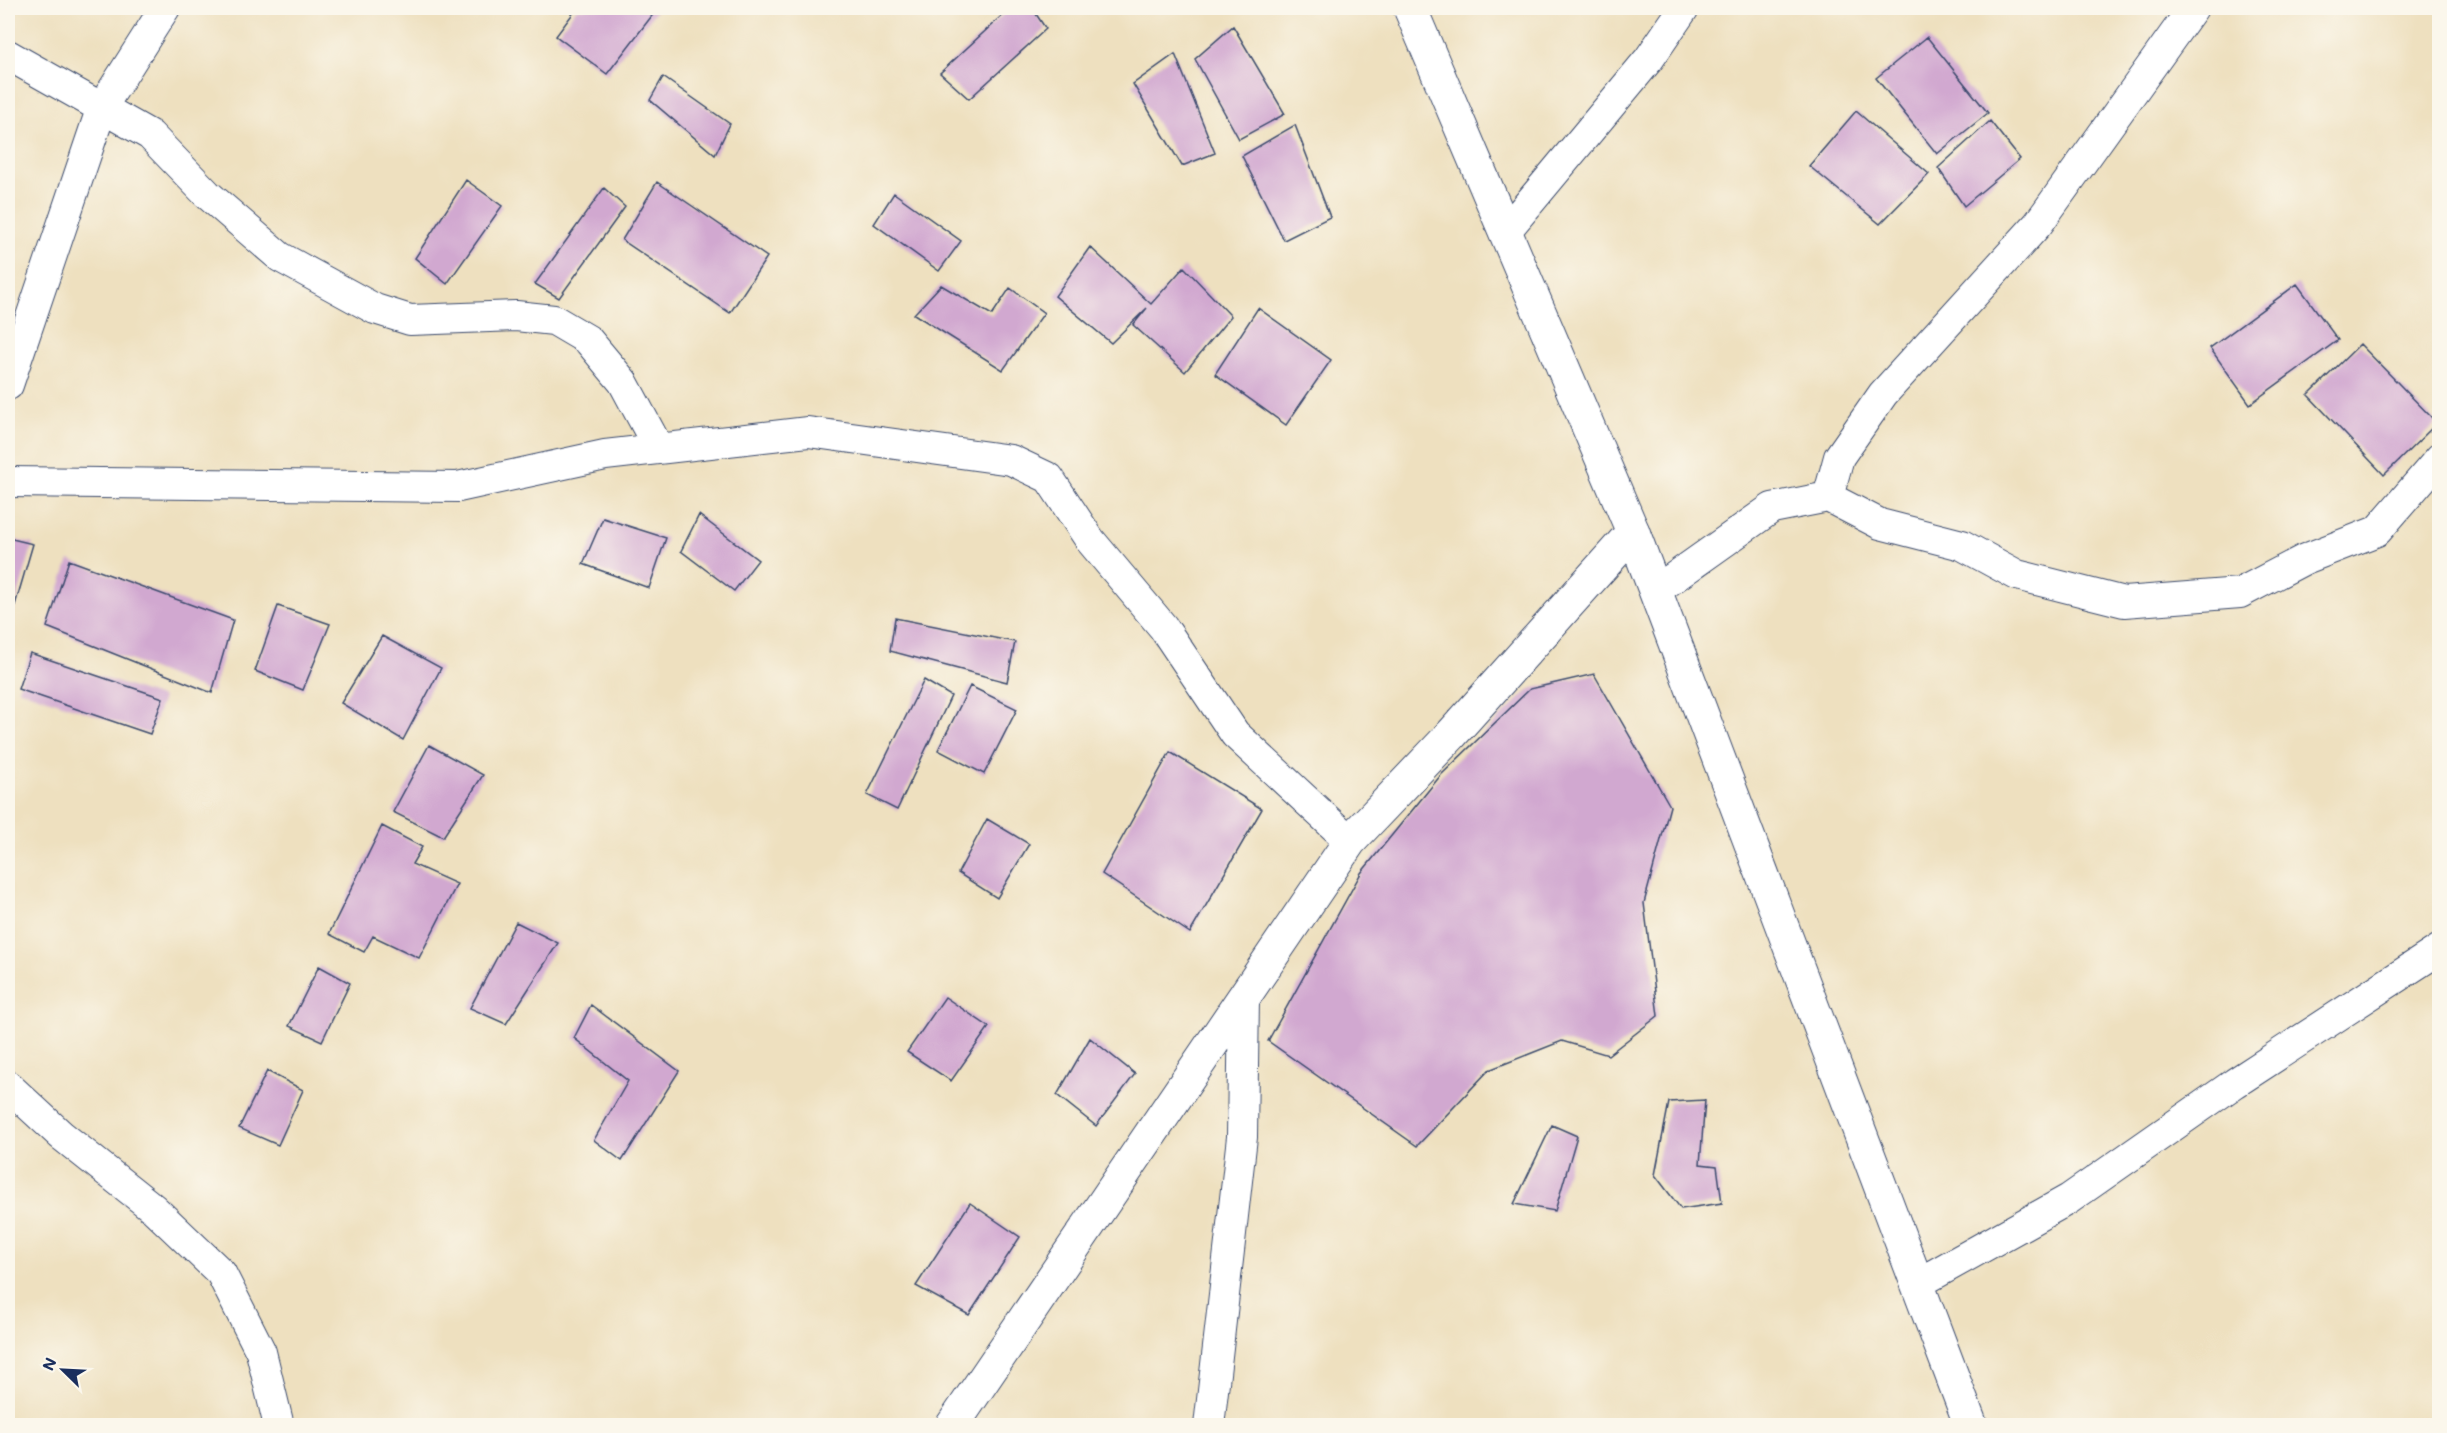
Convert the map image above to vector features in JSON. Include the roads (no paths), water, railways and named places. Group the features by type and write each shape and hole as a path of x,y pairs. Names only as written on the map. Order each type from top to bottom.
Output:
{"main road":[{"path":"1410,8 1633,532 1971,1425"},
{"path":"952,1425 1350,841 1450,735 1633,532"}],"street":[{"path":"8,385 102,107 165,8"},
{"path":"1505,232 1649,59 1684,8"},
{"path":"1828,497 1839,457 1883,394 2038,224 2193,8"},
{"path":"8,55 150,135 207,194 280,257 375,309 410,320 516,316 554,320 588,340 623,381 659,449"},
{"path":"8,482 458,487 605,455 808,432 1011,460 1049,478 1090,540 1163,627 1235,734 1350,841"},
{"path":"1655,591 1772,508 1828,497 1880,524 1962,545 2017,574 2124,602 2240,593 2305,559 2377,531 2439,458"},
{"path":"1917,1284 2069,1199 2235,1083 2439,950"},
{"path":"1209,1425 1242,1137 1244,997"},
{"path":"8,1086 60,1136 154,1209 220,1273 261,1352 279,1425"}]}
